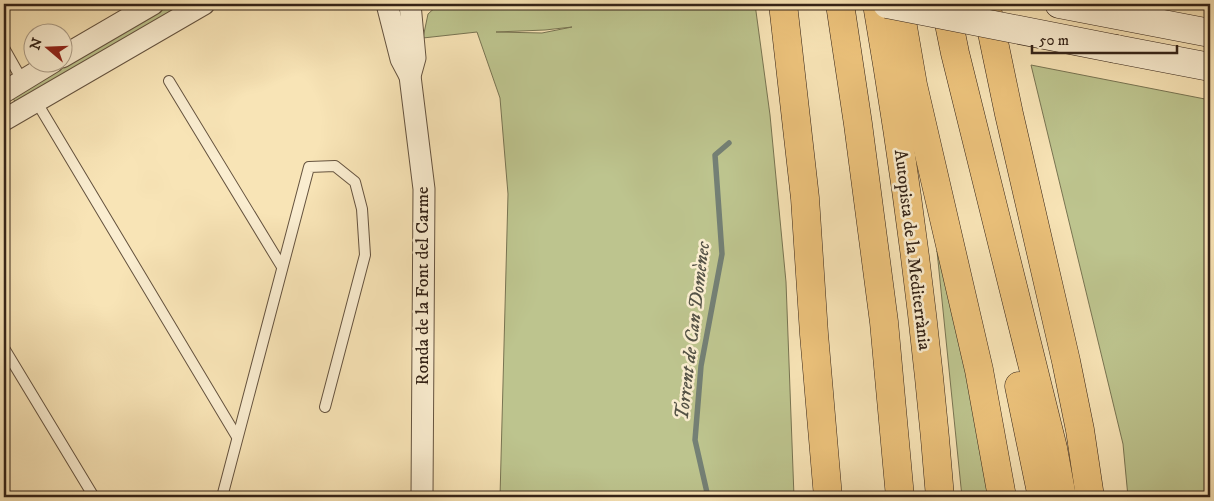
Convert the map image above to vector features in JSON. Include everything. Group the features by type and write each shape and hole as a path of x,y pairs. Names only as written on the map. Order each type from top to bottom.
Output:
{"highway":[{"path":"783,4 805,198 828,497"},
{"name":"Autopista de la Mediterrània","path":"840,4 860,134 884,322 900,497"},
{"name":"Autopista de la Mediterrània","path":"877,4 907,199 921,310 940,497"},
{"path":"899,4 913,85 979,370 1002,497"},
{"path":"945,4 989,254 1042,497"},
{"path":"986,4 1008,114 1066,361 1080,430 1090,497"},
{"path":"996,4 1008,114"},
{"path":"955,53 1032,360 1053,448 1062,497"},
{"path":"814,334 814,497"}],"street":[{"path":"72,51 153,4"},
{"path":"4,120 204,4"},
{"name":"Ronda de la Font del Carme","path":"387,4 400,59 410,76"},
{"name":"Ronda de la Font del Carme","path":"410,4 415,58 410,76 424,189 418,495"},
{"path":"887,4 1210,67"},
{"path":"1059,4 1210,33"},
{"path":"4,92 36,72"}],"lane":[{"path":"4,48 22,80"},
{"path":"169,81 282,267"},
{"path":"36,101 237,437"},
{"path":"222,497 309,167 335,166 355,182 362,209 365,256 324,407"},
{"path":"4,348 94,497"}],"green space":[{"path":"171,4 184,4 72,70 72,62"},
{"path":"439,4 755,4 770,115 786,282 794,497 500,497 508,194 500,98 477,32 423,38 428,14","holes":["572,27 542,33 496,32"]},
{"path":"1031,65 1210,100 1210,497 1128,497 1123,444"},
{"path":"55,72 69,72 16,103 12,97"},
{"path":"937,251 950,284 992,497 962,497"}],"waterway":[{"name":"Torrent de Can Domènec","path":"708,497 695,440 701,366 722,254 715,155 729,143"}]}
